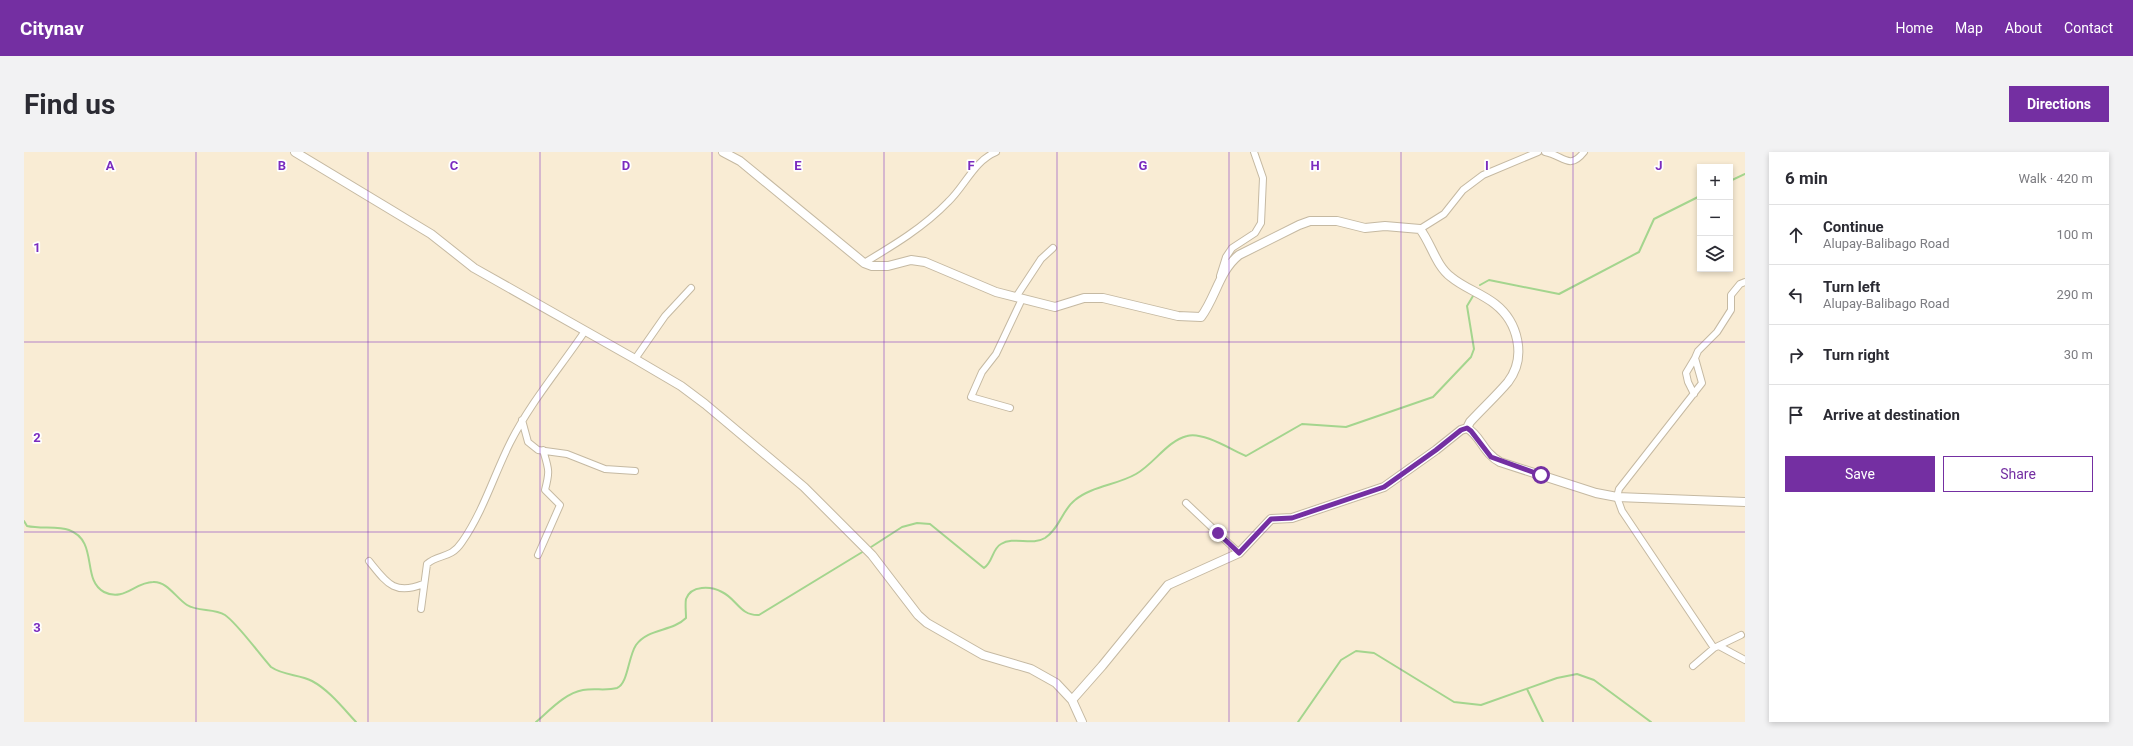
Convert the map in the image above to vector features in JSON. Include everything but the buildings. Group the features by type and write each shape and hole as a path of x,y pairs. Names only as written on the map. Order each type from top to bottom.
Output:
{"street":[{"path":"295,152 431,234 474,268 681,386 705,404 804,487 872,555 918,615 927,623 982,655 1031,669 1056,683 1072,700 1082,722"},
{"path":"723,152 740,161 864,263 872,266 888,266 911,260 924,262 996,292 1055,307 1084,298 1103,298 1178,316 1201,317 1208,308 1226,257 1232,248 1255,233 1261,223 1263,178 1254,152"},
{"path":"864,263 908,236 949,202 986,156 996,152"},
{"path":"1217,284 1230,262 1239,255 1310,221 1336,221 1365,228 1385,226 1420,229 1444,214 1463,190 1473,181 1524,155 1538,152"},
{"path":"1546,152 1568,162 1575,161 1584,152"},
{"path":"1072,700 1102,666 1168,585 1239,553 1271,519 1292,518 1384,487 1436,450 1461,430 1467,428 1480,411 1508,382 1517,365 1519,348 1514,329 1506,315 1494,303 1450,277 1442,268 1420,229"},
{"path":"1010,408 971,397 982,372 996,354 1019,298 1041,259 1053,248"},
{"path":"1694,394 1688,382 1686,372 1698,351 1717,332 1731,310 1731,296 1740,284 1745,282"},
{"path":"635,359 665,316 691,288"},
{"path":"421,609 424,595 423,584 427,564 432,559 450,555 462,542 493,484 522,420 585,331"},
{"path":"1695,358 1702,383 1619,489 1617,497 1622,511 1717,647 1745,660"},
{"path":"522,420 528,442 538,450 567,454 605,469 636,471"},
{"path":"1467,428 1491,457 1500,462 1596,493 1617,497 1745,502"},
{"path":"538,555 560,505 545,490 549,480 549,470 543,450"},
{"path":"1186,503 1239,553"},
{"path":"369,561 387,583 409,590 423,584"},
{"path":"1692,666 1717,647 1741,635"}],"waterway":[{"path":"1733,180 1745,174"},
{"path":"1480,285 1489,280 1559,294 1639,252 1654,219 1697,198"},
{"path":"868,549 902,527 917,523 930,524 984,568 998,546 1001,544 1012,541 1034,541 1045,538 1054,529 1067,509 1075,500 1089,492 1129,478 1143,470 1173,443 1187,436 1201,436 1246,456 1302,424 1346,427 1433,397 1471,357 1474,349 1467,306 1473,296"},
{"path":"24,521 27,526 65,529 78,535 84,543 87,551 93,579 97,586 104,592 118,595 147,583 158,582 167,587 183,602 191,607 216,611 225,615 242,632 271,667 281,672 312,681 336,700 356,722"},
{"path":"536,722 558,703 576,692 587,689 613,689 621,685 626,676 631,656 636,645 647,636 674,626 686,618 686,599 692,591 702,588 718,590 727,595 747,613 759,615 864,551"},
{"path":"1298,722 1341,660 1356,651 1374,653 1454,702 1481,705 1557,678 1577,674 1594,680 1651,722"},
{"path":"1527,689 1543,722"}],"route":[{"path":"1218,533 1239,553 1258,530 1271,519 1279,517 1292,518 1314,509 1384,487 1436,450 1461,430 1467,428 1491,457 1500,462 1541,475"}]}
